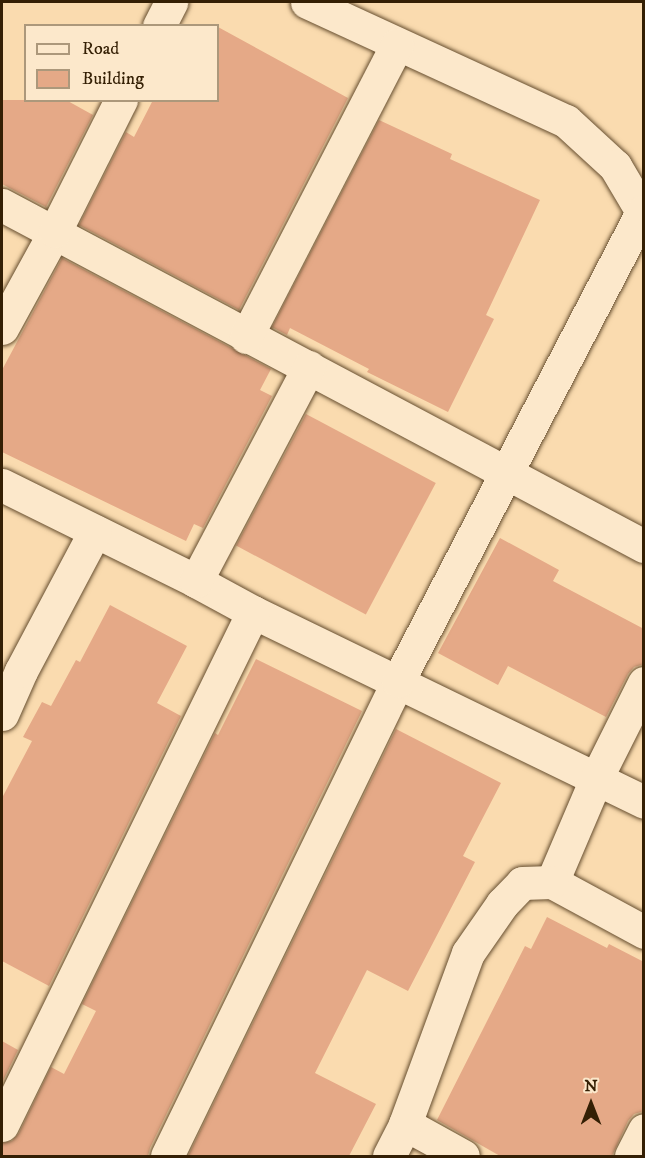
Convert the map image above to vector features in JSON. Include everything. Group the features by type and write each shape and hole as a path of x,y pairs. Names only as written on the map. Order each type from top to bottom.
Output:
{"street":[{"path":"160,24 171,2"},
{"path":"167,1156 398,681 643,214 615,166 566,122 307,2"},
{"path":"246,337 397,45"},
{"path":"2,328 55,231 120,102"},
{"path":"2,205 55,231 246,337 309,368 644,546"},
{"path":"196,580 309,368"},
{"path":"2,485 196,580 253,612 644,802"},
{"path":"2,714 11,667 95,531"},
{"path":"2,1125 253,612"},
{"path":"552,882 596,778 644,683"},
{"path":"389,1156 405,1124 468,953 502,904 522,883 552,882 644,932"},
{"path":"405,1124 463,1156"},
{"path":"631,1156 644,1130"}],"building":[{"path":"219,28 348,98 239,310 79,225 126,132 134,137 152,102 219,102"},
{"path":"2,100 70,102 93,115 46,207 2,184"},
{"path":"379,120 452,154 450,159 540,200 486,315 494,319 448,412 367,372 369,369 290,328 287,335 272,327"},
{"path":"62,258 271,369 260,390 272,396 203,528 194,524 186,541 2,452 2,370"},
{"path":"306,414 436,483 366,615 236,546"},
{"path":"500,538 559,570 553,581 644,629 644,664 634,667 628,674 606,717 508,666 498,685 438,653"},
{"path":"110,605 187,646 157,703 181,716 49,986 2,961 2,798 32,741 23,737 42,702 51,706 76,660 80,662"},
{"path":"256,659 362,711 148,1156 2,1156 2,1143 12,1141 19,1133 51,1067 64,1074 96,1011 82,1004 215,733 218,735"},
{"path":"396,729 501,783 463,856 475,862 408,991 367,970 315,1073 376,1104 349,1156 188,1156"},
{"path":"547,917 607,948 609,944 644,962 644,1111 634,1114 628,1121 612,1156 500,1156 437,1120 525,946 531,949"},
{"path":"2,1041 18,1050 2,1083"}]}
